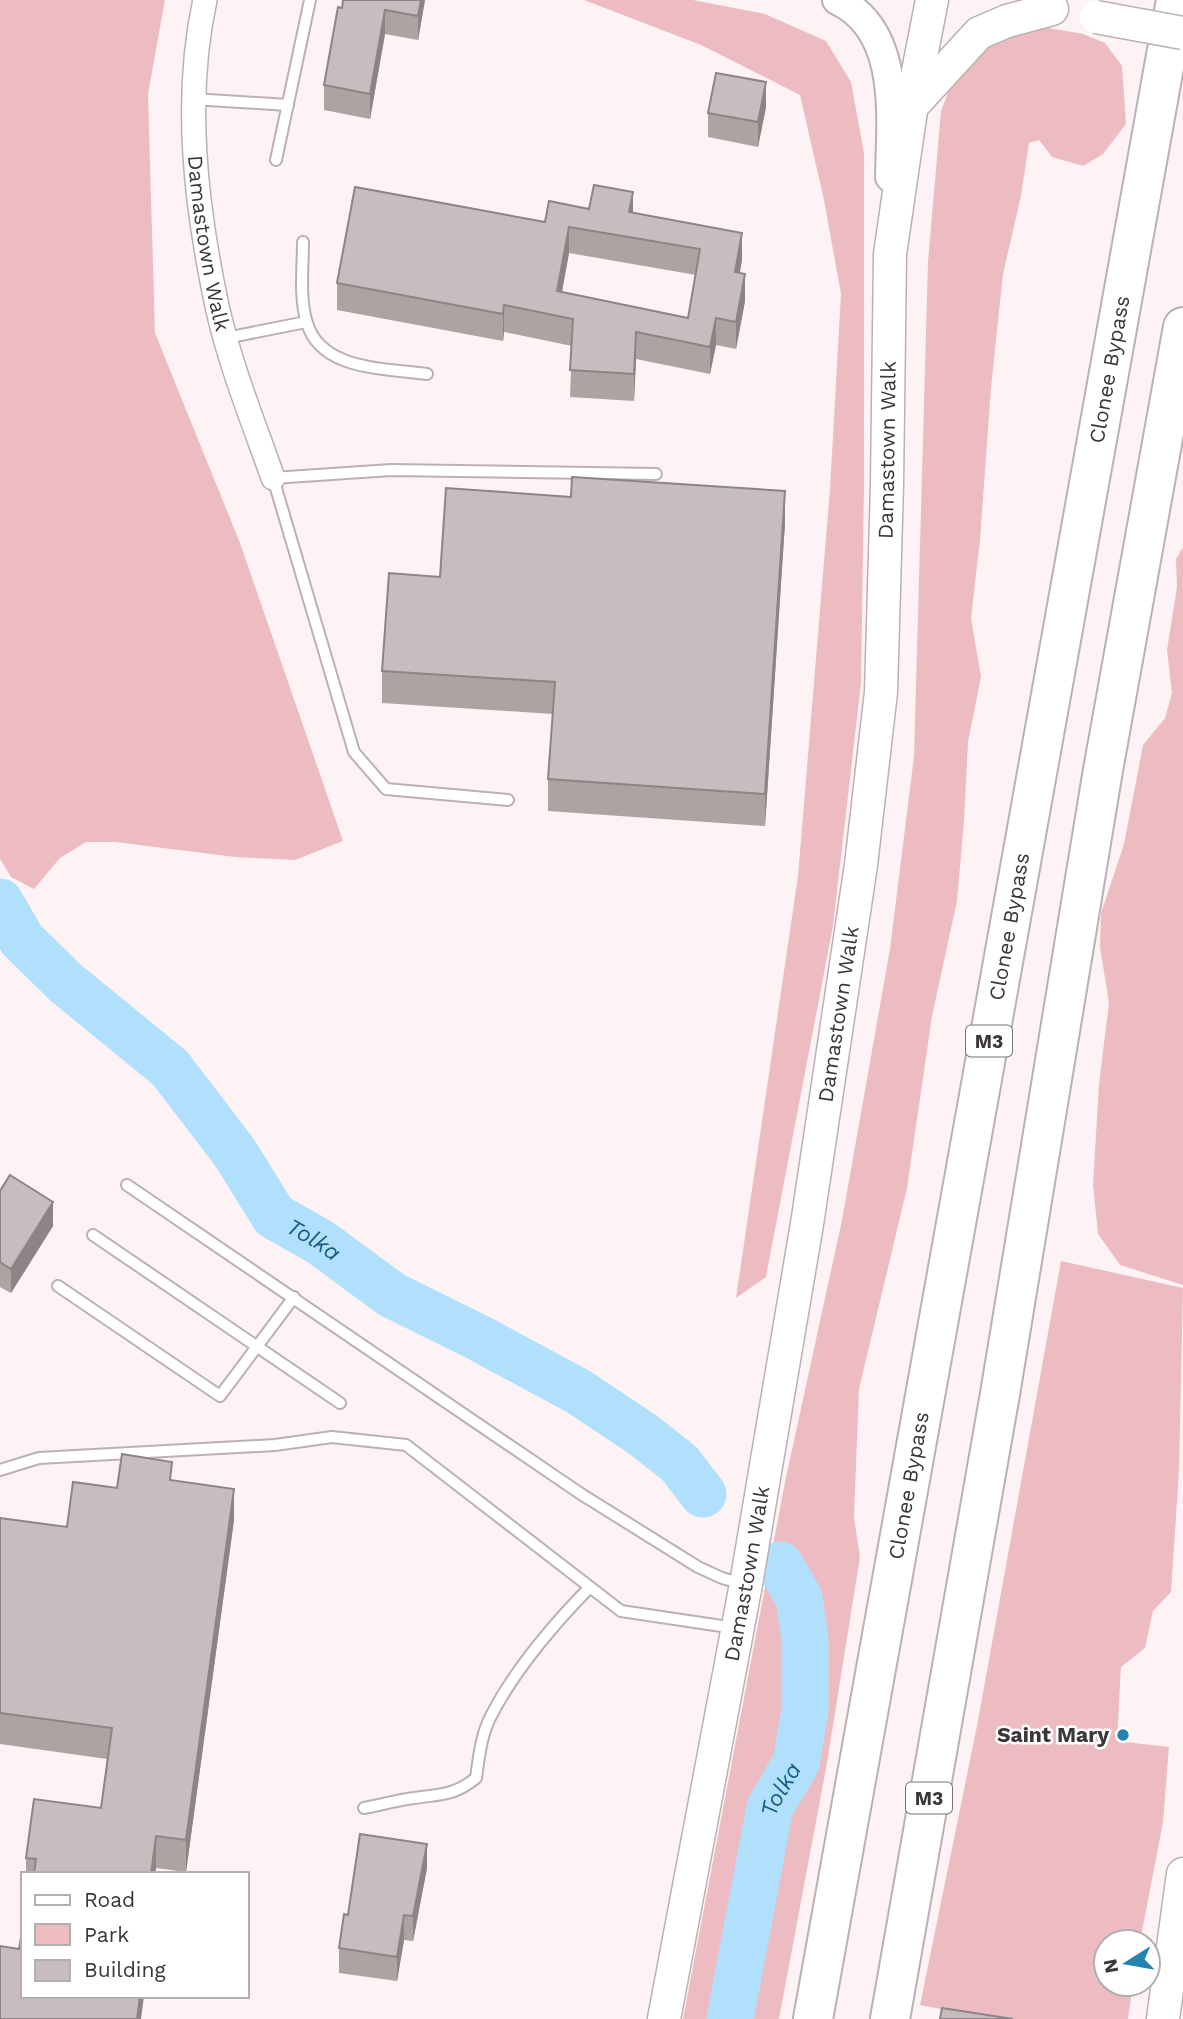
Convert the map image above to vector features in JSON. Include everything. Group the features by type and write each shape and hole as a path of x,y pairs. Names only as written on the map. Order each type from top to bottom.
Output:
{"highway":[{"name":"Clonee Bypass","path":"813,2019 1176,0"},
{"name":"M3","path":"890,2019 1000,1394 1103,770 1183,327"}],"main road":[{"name":"Damastown Walk","path":"664,2019 746,1584 807,1224 861,865 879,705 887,485 890,254 932,0"},
{"path":"1005,0 1183,33"},
{"path":"913,105 979,33 1041,5"},
{"path":"1163,2019 1183,1874"}],"street":[{"name":"Damastown Walk","path":"205,0 199,28 193,99 201,202 218,307 226,338 273,478"},
{"path":"837,0 864,20 885,61 891,101 890,254"}],"lane":[{"path":"276,160 310,0"},
{"path":"193,99 288,105"},
{"path":"303,242 306,322 321,349 349,363 427,374"},
{"path":"226,338 306,322"},
{"path":"508,800 386,789 354,752 273,478 327,472 391,470 656,474"},
{"path":"127,1185 582,1494 698,1567 722,1578 746,1584"},
{"path":"93,1235 340,1403"},
{"path":"58,1286 220,1396 294,1297"},
{"path":"0,1470 39,1458 275,1445 332,1437 406,1445 621,1611 738,1629"},
{"path":"365,1808 461,1790 476,1778 481,1741 490,1717 520,1670 589,1588"}],"green space":[{"path":"0,0 165,0 148,94 155,333 240,543 343,841 295,860 235,857 115,842 86,842 60,858 34,889 11,877 0,859"},
{"path":"584,0 693,0 765,14 826,41 851,82 864,153 861,683 833,926 766,1277 736,1298 798,876 830,489 841,294 824,200 800,95 701,45"},
{"path":"1044,27 1083,34 1105,43 1122,66 1126,124 1103,154 1083,166 1052,157 1039,140 1029,143 1021,196 1003,274 971,618 981,677 968,742 957,901 932,1016 907,1188 859,1389 854,1517 860,1557 827,1763 779,2019 683,2019 785,1482 842,1220 890,949 914,756 928,261 941,111 957,69 1005,37"},
{"path":"1183,547 1183,1285 1120,1265 1098,1234 1093,1185 1099,1084 1109,1003 1100,947 1101,913 1124,844 1143,745 1165,718 1172,693 1167,650 1177,587 1176,559"},
{"path":"1061,1261 1183,1288 1179,1471 1171,1592 1153,1611 1145,1648 1121,1667 1117,1741 1169,1747 1163,1822 1143,1928 1092,1928 1092,1998 1131,1998 1128,2019 994,2019 920,2005 977,1726"}],"building":[{"path":"343,0 421,0 418,16 385,10 370,94 324,85 338,7 342,8"},
{"path":"716,73 766,82 758,122 708,113"},
{"path":"594,185 633,192 629,212 742,233 735,272 745,274 736,322 716,318 710,347 636,332 634,374 570,370 573,319 504,305 503,314 337,283 355,187 545,222 549,201 589,209","holes":["569,227 700,249 688,318 557,291"]},
{"path":"572,477 785,491 765,794 548,779 555,682 382,671 389,573 440,577 446,488 571,497"},
{"path":"10,1175 53,1202 11,1269 0,1262 0,1191"},
{"path":"122,1454 172,1462 170,1480 234,1489 186,1840 156,1836 151,1872 34,1872 36,1859 26,1858 34,1799 101,1808 112,1728 0,1713 0,1518 67,1527 73,1482 117,1488"},
{"path":"360,1834 427,1844 413,1916 404,1915 397,1957 339,1948 344,1914 348,1915"},
{"path":"21,1938 21,1998 140,1998 137,2019 0,2019 0,1946 19,1949"},
{"path":"942,2008 1013,2019 940,2019"}],"waterway":[{"name":"Tolka","path":"0,902 22,940 66,983 170,1068 235,1153 274,1216 320,1242 392,1295 579,1392 642,1434 679,1463 703,1494"},
{"name":"Tolka","path":"730,2019 770,1807 796,1763 805,1710 805,1640 799,1598 780,1565"}],"place":[{"name":"Saint Mary","path":"1123,1735"}]}
